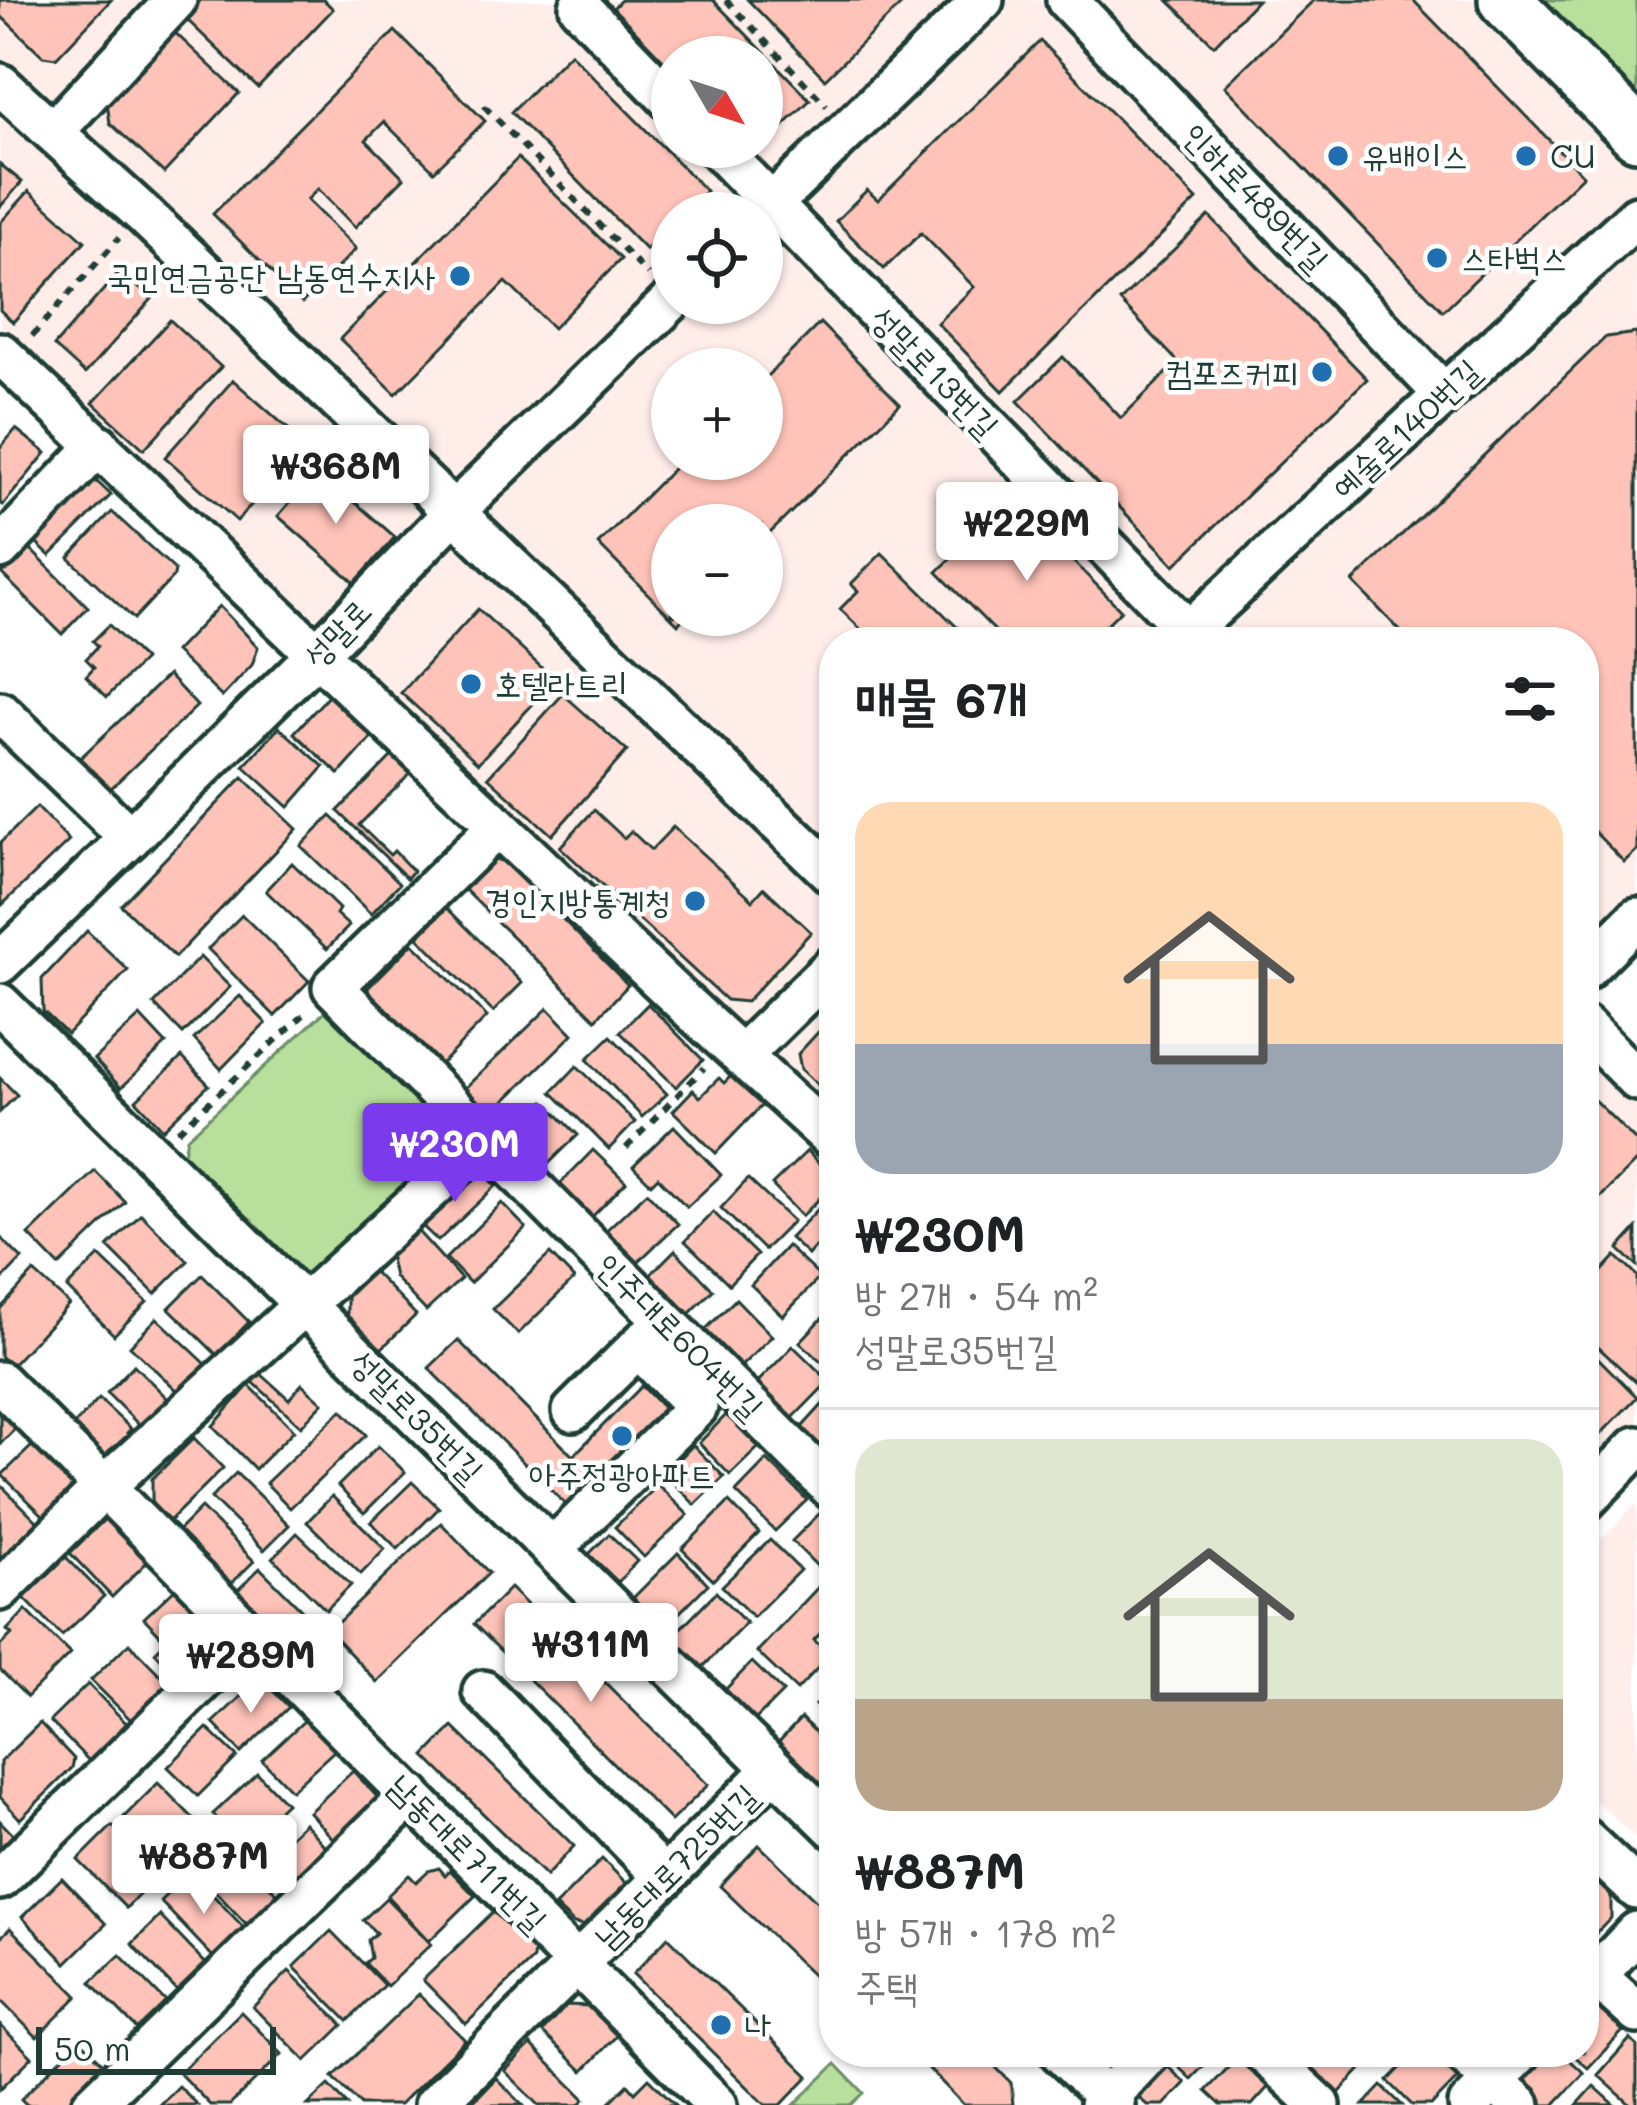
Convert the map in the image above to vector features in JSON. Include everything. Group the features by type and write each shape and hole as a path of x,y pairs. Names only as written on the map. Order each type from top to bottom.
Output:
{"main road":[{"path":"1505,0 1637,134"}],"street":[{"path":"53,132 176,0"},
{"path":"783,193 982,0"},
{"name":"인하로489번길","path":"1067,0 1444,394"},
{"path":"580,7 651,80"},
{"path":"0,84 142,213 819,862"},
{"name":"성말로13번길","path":"733,168 753,192"},
{"name":"예술로140번길","path":"1200,627 1637,216"},
{"name":"성말로13번길","path":"783,225 1177,627"},
{"name":"성말로","path":"0,963 318,652 651,306"},
{"path":"5,357 819,1127"},
{"path":"0,549 99,446"},
{"path":"0,712 130,838"},
{"path":"333,987 498,826"},
{"path":"1599,956 1637,918"},
{"path":"734,1050 819,978"},
{"name":"인주대로604번길","path":"333,987 485,1140 651,1334 819,1478"},
{"name":"성말로35번길","path":"0,1004 819,1809"},
{"path":"1599,1041 1637,1080"},
{"path":"0,1590 104,1487 485,1140"},
{"path":"552,1550 697,1407 651,1334 573,1411"},
{"name":"남동대로711번길","path":"0,1382 578,1964"},
{"path":"1599,1486 1637,1447"},
{"path":"0,1879 250,1634"},
{"path":"483,1691 665,1878"},
{"name":"남동대로725번길","path":"434,2105 774,1769"},
{"path":"92,2105 411,1796"},
{"path":"1599,1853 1637,1889"},
{"path":"1599,1966 1637,1932"},
{"name":"남동대로725번길","path":"578,1964 716,2105"},
{"path":"1599,1984 1637,2013"},
{"path":"1074,2067 1107,2103 1138,2067"},
{"path":"1279,2067 1319,2105"},
{"path":"1473,2067 1494,2097 1512,2067"}],"path":[{"path":"726,0 849,129"},
{"path":"484,106 651,279"},
{"path":"5,357 142,213"},
{"path":"152,1155 333,987"},
{"path":"626,1148 734,1050"}],"shaded area":[{"path":"0,0 1505,0 1637,134 1637,918 1599,956 1599,627 819,627 819,1122 0,352"},
{"path":"1599,1041 1637,1080 1637,1450 1599,1489"},
{"path":"1637,1503 1637,1839 1599,1804 1599,1542"}],"green space":[{"path":"1505,0 1637,0 1637,133"},
{"path":"334,1003 463,1132 456,1151 315,1281 294,1280 182,1163 187,1138"},
{"path":"833,2067 839,2067 864,2093 851,2105 794,2105"}],"building":[{"path":"0,0 111,0 56,58 43,56 0,15"},
{"path":"195,0 324,0 333,9 258,88 181,14"},
{"path":"621,0 713,0 748,36 651,36 651,47 613,8"},
{"path":"748,0 906,0 825,79"},
{"path":"1168,0 1257,0 1214,45"},
{"path":"1314,0 1413,0 1583,175 1443,311 1225,86"},
{"path":"170,28 239,93 164,173 110,123 106,96"},
{"path":"395,31 485,121 434,171 384,122 366,140 404,178 355,227 318,189 307,200 356,249 302,303 213,214"},
{"path":"1040,41 1197,200 1003,391 937,323 974,287 921,233 884,269 836,221 867,190 878,200"},
{"path":"570,53 651,135 651,168 683,168 706,191 651,192 651,245 646,250 511,112"},
{"path":"783,72 810,100 783,126"},
{"path":"518,158 621,259 553,328 506,282 396,394 340,339"},
{"path":"0,164 22,182 0,207"},
{"path":"29,191 85,241 13,322 0,310 0,223"},
{"path":"1209,216 1367,379 1175,565 1018,401 1063,357 1121,418 1178,362 1120,301"},
{"path":"120,271 152,299 85,374 54,346"},
{"path":"170,320 221,367 144,449 93,403"},
{"path":"820,323 900,404 783,520 783,504 651,504 651,597 598,544 662,480 783,480 783,360"},
{"path":"1637,333 1637,850 1624,862 1599,836 1599,627 1396,627 1353,582 1606,337"},
{"path":"233,380 305,444 237,521 165,457"},
{"path":"16,429 46,453 3,505 0,448"},
{"path":"318,470 395,537 355,583 278,516"},
{"path":"93,478 111,495 50,556 26,534"},
{"path":"1012,499 1121,610 1104,627 991,627 937,572"},
{"path":"112,512 175,570 134,619 69,558"},
{"path":"27,546 88,607 62,634 1,573"},
{"path":"882,553 957,627 859,627 840,609 858,591 851,584"},
{"path":"219,606 258,647 252,665 222,697 175,652"},
{"path":"478,609 555,680 478,763 401,693"},
{"path":"109,625 144,660 107,697 86,676 94,667 86,659 98,646 93,641"},
{"path":"168,675 197,706 108,791 78,760"},
{"path":"330,694 375,734 339,774 294,733"},
{"path":"563,694 627,751 552,835 488,777"},
{"path":"279,727 324,767 289,807 244,766"},
{"path":"396,752 414,770 359,825 413,871 407,878 338,811"},
{"path":"243,777 297,829 175,957 121,905"},
{"path":"37,807 69,841 2,905 0,843"},
{"path":"594,810 624,838 631,831 651,850 673,827 753,900 764,888 811,932 746,1002 726,1000 560,847"},
{"path":"331,816 400,883 371,914 301,846"},
{"path":"484,857 506,862 628,985 596,1019 459,884"},
{"path":"292,863 339,909 336,914 349,926 327,949 266,891"},
{"path":"447,908 522,983 493,1012 418,937"},
{"path":"242,915 309,981 275,1016 208,949"},
{"path":"87,931 128,970 67,1034 43,1011 42,979"},
{"path":"413,943 487,1017 435,1070 369,1005 368,988"},
{"path":"200,957 230,987 183,1034 154,1004"},
{"path":"240,996 266,1023 221,1069 194,1039"},
{"path":"648,1004 703,1060 676,1087 620,1032"},
{"path":"548,1008 573,1034 490,1115 464,1089"},
{"path":"140,1016 166,1044 121,1088 94,1059"},
{"path":"819,1031 819,1086 801,1069 798,1054"},
{"path":"611,1036 667,1094 642,1117 587,1059"},
{"path":"182,1057 209,1085 163,1129 136,1100"},
{"path":"577,1066 635,1122 609,1149 552,1092"},
{"path":"734,1073 764,1103 716,1153 673,1111 693,1090 700,1097 719,1078 724,1083"},
{"path":"0,1078 17,1095 0,1112"},
{"path":"544,1101 578,1135 538,1174 505,1140"},
{"path":"1599,1105 1637,1142 1637,1160 1599,1199"},
{"path":"674,1126 721,1175 687,1207 658,1177 651,1184 633,1166"},
{"path":"593,1150 626,1182 588,1221 555,1189"},
{"path":"807,1151 819,1163 819,1199 802,1216 772,1185"},
{"path":"95,1171 125,1202 59,1266 29,1235"},
{"path":"463,1177 488,1177 496,1186 438,1241 417,1221"},
{"path":"748,1179 793,1221 764,1250 721,1208"},
{"path":"647,1192 678,1224 639,1261 626,1261 601,1235"},
{"path":"502,1203 526,1228 470,1283 446,1258"},
{"path":"819,1208 819,1251 815,1247 808,1255 790,1238"},
{"path":"713,1212 757,1255 729,1284 685,1241"},
{"path":"141,1214 188,1261 155,1294 108,1247"},
{"path":"413,1226 461,1279 426,1311 394,1277 388,1249"},
{"path":"1637,1229 1637,1266 1619,1249"},
{"path":"0,1237 22,1259 0,1282"},
{"path":"787,1246 819,1276 783,1316 751,1285"},
{"path":"675,1250 713,1290 685,1318 647,1278"},
{"path":"550,1254 574,1279 518,1334 493,1309"},
{"path":"99,1256 147,1302 114,1335 67,1288"},
{"path":"1616,1256 1637,1276 1637,1383 1599,1348 1599,1275"},
{"path":"373,1271 416,1315 379,1351 347,1319 347,1297"},
{"path":"34,1272 69,1304 11,1366 0,1356 0,1309"},
{"path":"202,1275 249,1322 217,1355 169,1308"},
{"path":"736,1299 772,1336 735,1372 700,1335"},
{"path":"157,1318 206,1364 180,1393 130,1346"},
{"path":"819,1322 819,1359 800,1342"},
{"name":"아주정광아파트","path":"458,1340 573,1456 642,1386 671,1416 574,1513 429,1368"},
{"path":"793,1346 819,1371 819,1391 788,1423 752,1388"},
{"path":"1599,1359 1637,1397 1599,1436"},
{"path":"134,1365 173,1404 145,1431 107,1393"},
{"path":"260,1373 289,1399 302,1384 323,1403 301,1426 253,1382"},
{"path":"249,1385 294,1430 255,1469 213,1426"},
{"path":"99,1399 131,1429 127,1433 136,1441 118,1459 110,1451 100,1460 74,1435 74,1425"},
{"path":"0,1407 18,1426 0,1444"},
{"path":"819,1408 819,1458 794,1436"},
{"path":"342,1410 366,1435 290,1508 266,1483"},
{"path":"726,1415 759,1447 730,1475 699,1443"},
{"path":"194,1438 223,1468 166,1524 152,1509 152,1479"},
{"path":"37,1441 74,1479 72,1504 52,1524 2,1475"},
{"path":"693,1445 724,1477 695,1505 665,1474"},
{"path":"378,1446 405,1472 364,1513 338,1486"},
{"path":"767,1460 807,1500 775,1531 736,1492"},
{"path":"236,1473 289,1525 264,1550 211,1498"},
{"path":"412,1482 439,1508 398,1549 371,1522"},
{"path":"658,1485 688,1515 644,1557 615,1527"},
{"path":"0,1486 46,1530 0,1566"},
{"path":"332,1496 385,1549 361,1574 307,1522"},
{"path":"729,1502 759,1533 713,1580 682,1549"},
{"path":"201,1508 254,1561 229,1586 176,1533"},
{"path":"819,1514 819,1568 792,1541"},
{"path":"105,1519 123,1523 154,1555 112,1597 70,1553"},
{"path":"441,1523 489,1573 377,1682 329,1631"},
{"path":"297,1533 351,1585 326,1610 273,1558"},
{"path":"609,1534 637,1561 618,1582 589,1554"},
{"path":"770,1540 800,1570 753,1617 722,1586"},
{"path":"678,1553 708,1584 661,1631 631,1600"},
{"path":"66,1557 104,1596 62,1636 24,1598"},
{"path":"260,1568 313,1621 288,1645 235,1593"},
{"path":"180,1584 218,1624 214,1646 184,1675 155,1652 166,1641 144,1618"},
{"path":"819,1586 819,1635 814,1640 819,1645 819,1667 797,1690 757,1652"},
{"path":"510,1588 708,1785 671,1821 474,1624"},
{"path":"716,1592 746,1623 700,1670 670,1639"},
{"path":"26,1610 70,1654 27,1697 0,1670 0,1646 12,1634 7,1630"},
{"path":"129,1643 172,1687 135,1724 91,1680"},
{"path":"752,1662 783,1692 752,1723 722,1693"},
{"path":"88,1684 131,1728 93,1765 50,1721"},
{"path":"251,1687 270,1688 289,1707 241,1753 213,1723"},
{"path":"801,1718 819,1735 819,1784 777,1744"},
{"path":"306,1719 335,1750 291,1790 262,1760"},
{"path":"40,1723 74,1759 72,1768 20,1819 0,1797 0,1762"},
{"path":"453,1727 574,1846 546,1876 425,1756"},
{"path":"207,1728 237,1757 198,1796 168,1767"},
{"path":"353,1771 381,1801 337,1843 309,1812"},
{"path":"257,1773 286,1803 241,1845 213,1814"},
{"path":"158,1783 206,1831 172,1865 124,1817"},
{"path":"0,1821 21,1843 0,1864"},
{"path":"304,1823 332,1854 288,1895 260,1864"},
{"path":"112,1826 160,1873 126,1908 78,1860"},
{"path":"225,1840 283,1900 252,1930 195,1870"},
{"path":"759,1845 819,1903 819,1982 720,1886"},
{"path":"602,1859 631,1888 591,1927 574,1924 555,1906"},
{"path":"439,1868 445,1875 450,1870 475,1896 429,1941 387,1896 409,1875 416,1882"},
{"path":"191,1872 248,1932 218,1962 160,1901"},
{"path":"62,1878 106,1924 66,1963 22,1917"},
{"path":"1599,1884 1611,1896 1611,1918 1599,1930"},
{"path":"386,1898 431,1944 387,1986 365,1963 371,1958 368,1940 376,1933 363,1920"},
{"path":"495,1910 534,1950 533,1959 466,2024 423,1980"},
{"path":"160,1916 210,1968 182,1996 132,1944"},
{"path":"10,1928 78,1996 37,2037 0,2000 0,1938"},
{"path":"331,1931 384,1985 348,2021 294,1967"},
{"name":"나","path":"668,1937 809,2076 781,2105 766,2105 633,1974"},
{"path":"120,1955 170,2006 142,2034 91,1982"},
{"path":"289,1971 343,2025 306,2061 253,2007"},
{"path":"419,1994 465,2040 399,2105 361,2105 333,2077"},
{"path":"567,2005 590,2006 619,2033 583,2071 542,2032"},
{"path":"1599,2009 1623,2031 1599,2056"},
{"path":"241,2012 282,2054 230,2105 210,2105 179,2073"},
{"path":"0,2025 32,2057 0,2089"},
{"path":"1630,2039 1637,2046 1637,2105 1631,2105 1598,2075"},
{"path":"80,2040 110,2070 76,2105 27,2105 21,2099"},
{"path":"531,2045 585,2099 579,2105 539,2105 505,2071"},
{"path":"996,2067 1011,2083 1013,2105 964,2105 929,2069"},
{"path":"1156,2067 1168,2067 1185,2083 1164,2105 1147,2105 1132,2092"},
{"path":"1178,2067 1203,2067 1191,2079"},
{"path":"1229,2067 1255,2067 1272,2083 1252,2105 1221,2105 1206,2091"},
{"path":"1290,2067 1363,2067 1330,2103"},
{"path":"1402,2067 1453,2067 1461,2075 1432,2105 1412,2105 1388,2081"},
{"path":"1528,2067 1577,2067 1584,2073 1554,2105 1543,2105 1516,2080"},
{"path":"496,2078 523,2105 470,2105"},
{"path":"649,2078 676,2105 607,2105 628,2084 635,2092"},
{"path":"329,2085 348,2105 308,2105"},
{"path":"178,2086 197,2105 159,2105"},
{"path":"1382,2086 1402,2105 1364,2105"},
{"path":"1594,2086 1615,2105 1577,2105"}],"place":[{"name":"유배이스","path":"1338,156"},
{"name":"CU","path":"1526,156"},
{"name":"스타벅스","path":"1437,258"},
{"name":"국민연금공단 남동연수지사","path":"460,276"},
{"name":"컴포즈커피","path":"1322,372"},
{"name":"호텔라트리","path":"471,684"},
{"name":"경인지방통계청","path":"695,901"},
{"name":"아주정광아파트","path":"622,1436"},
{"name":"나","path":"721,2025"}]}
